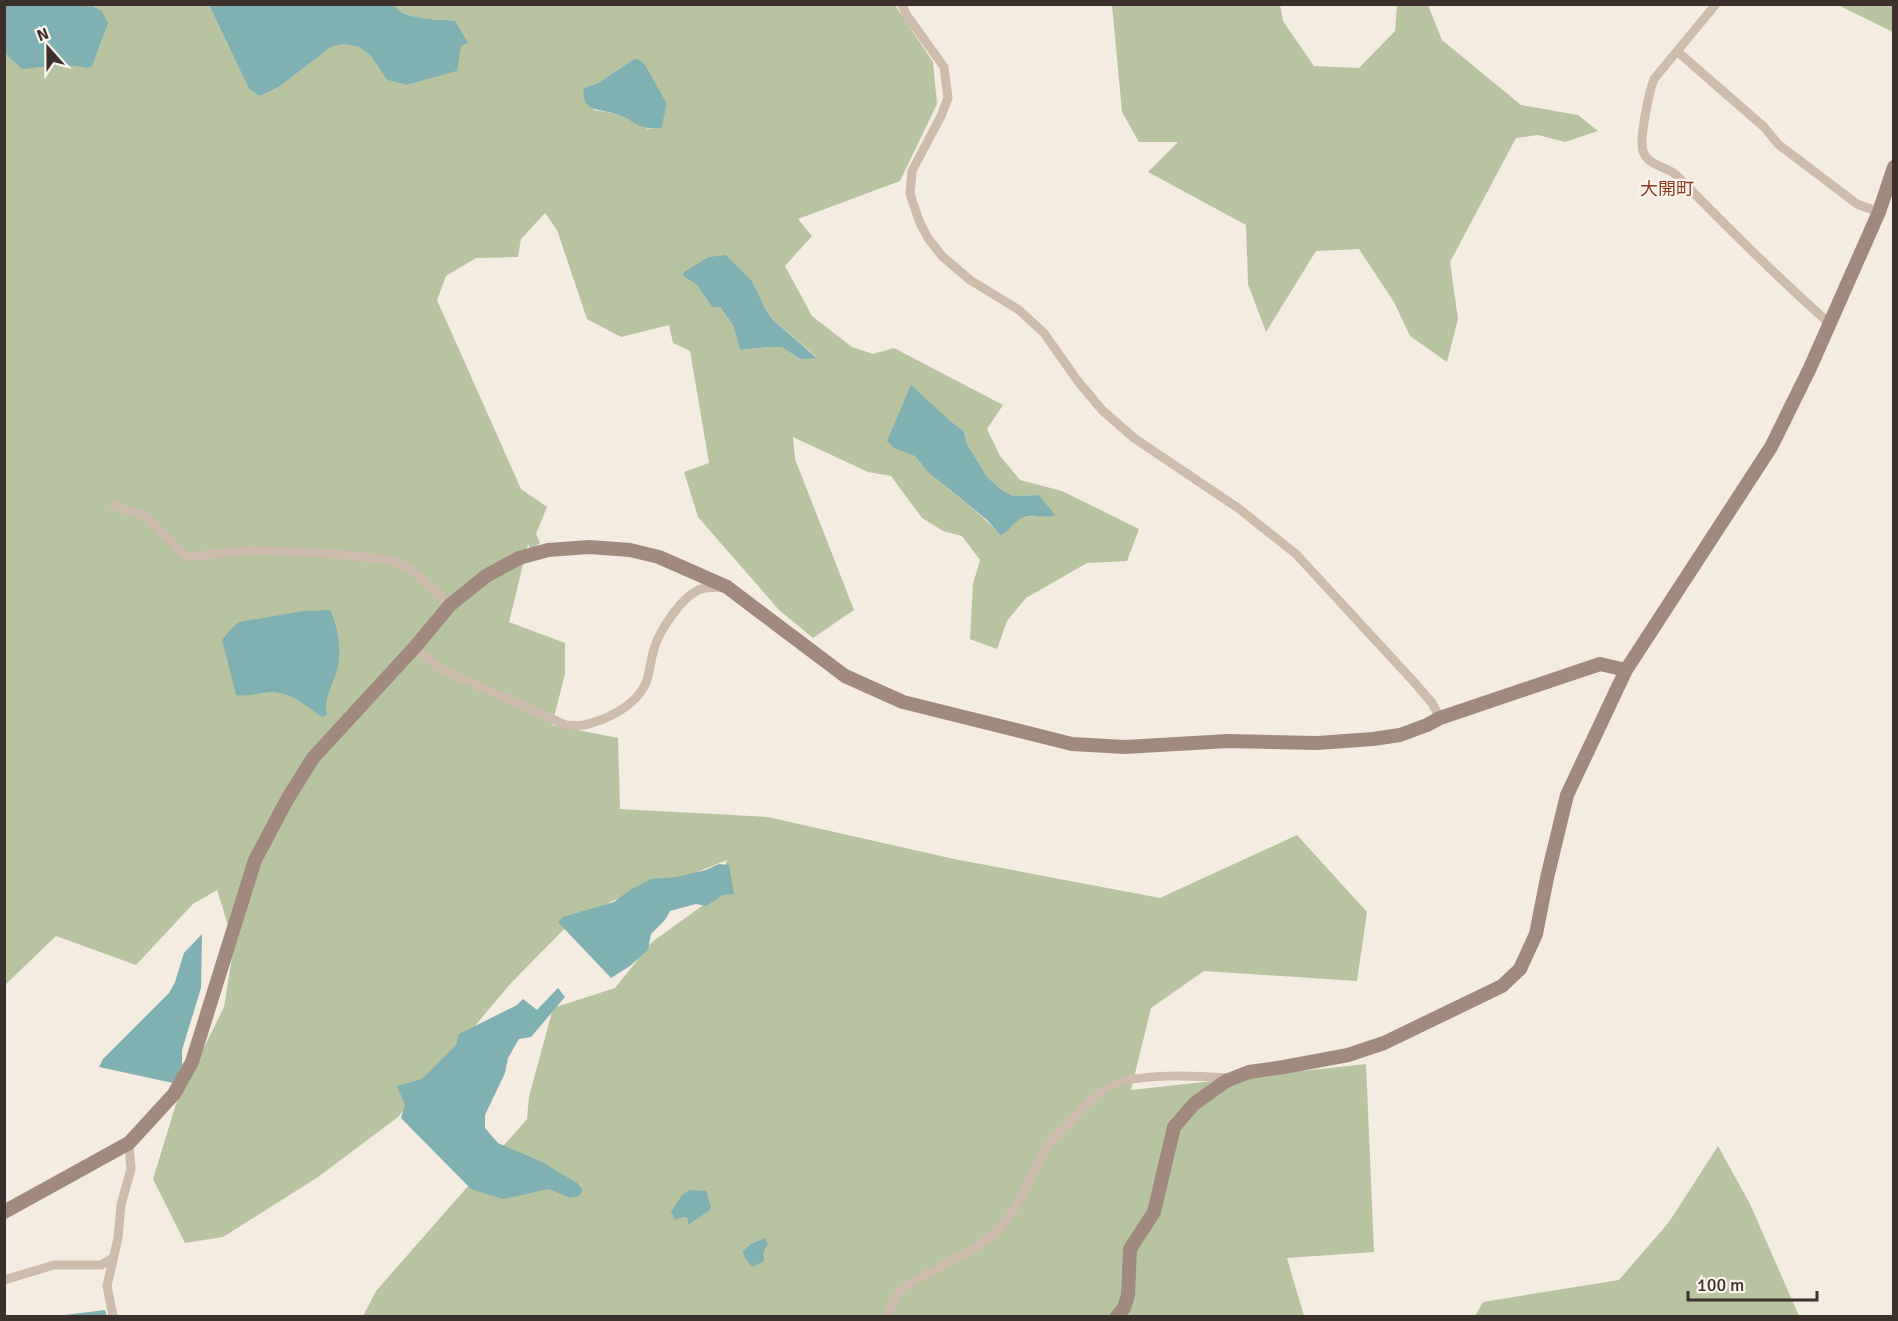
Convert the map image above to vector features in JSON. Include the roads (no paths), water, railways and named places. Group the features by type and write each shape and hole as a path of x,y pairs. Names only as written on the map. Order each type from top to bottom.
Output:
{"street":[{"path":"902,4 906,14 944,67 948,98 912,171 910,194 928,238 942,256 970,280 1019,310 1044,333 1077,380 1102,410 1134,438 1238,508 1296,554 1414,682 1432,703 1440,718"},
{"path":"1716,4 1654,80 1649,91 1642,151 1647,159 1673,172 1742,243 1830,324"},
{"path":"1678,52 1764,127 1778,144 1857,204 1879,212"},
{"path":"1117,1317 1124,1308 1128,1295 1130,1249 1154,1212 1174,1127 1194,1104 1231,1079 1249,1072 1348,1055 1384,1043 1502,986 1520,969 1536,934 1567,795 1626,670 1771,447 1810,369 1879,212 1893,167"},
{"path":"113,505 145,516 188,557 253,550 336,554 391,560 413,571 450,605"},
{"path":"4,1212 129,1143 174,1094 192,1062 255,860 288,798 313,758 415,647 450,605 486,576 519,558 548,550 589,547 630,550 659,557 727,586 845,676 903,702 1072,744 1125,747 1228,741 1317,743 1373,739 1400,735 1440,718 1600,664 1626,670"},
{"path":"415,647 439,668 566,725 582,726 621,710 644,687 661,631 685,601 701,589 727,586"},
{"path":"887,1317 892,1302 907,1285 989,1238 1002,1225 1020,1200 1048,1146 1088,1102 1108,1087 1131,1078 1205,1076 1231,1079"},
{"path":"113,1317 106,1286 118,1238 121,1205 131,1168 129,1143"},
{"path":"4,1280 54,1265 100,1265 113,1258"}],"water":[{"path":"4,5 90,5 102,11 108,23 92,66 86,68 71,65 22,69 5,53"},
{"path":"209,5 394,5 405,14 455,21 468,43 461,46 457,71 407,85 387,80 370,55 359,47 344,44 331,47 279,87 260,96 249,89"},
{"path":"634,59 640,60 645,65 666,102 662,128 643,127 620,115 593,108 585,101 584,88 598,83"},
{"path":"726,255 752,281 773,320 817,358 800,359 782,347 740,350 733,325 720,307 712,307 696,284 683,276 684,272 709,257"},
{"path":"911,385 964,431 967,444 987,477 1013,496 1039,495 1055,515 1025,517 1017,521 1001,536 987,520 928,472 915,456 894,448 887,441"},
{"path":"330,610 337,631 339,655 337,670 327,698 327,715 322,717 298,700 277,692 236,695 222,640 230,630 239,622 304,611"},
{"path":"719,864 729,865 734,894 723,895 706,906 696,904 670,911 665,920 651,934 648,950 630,966 611,978 558,922 563,917 614,902 651,879 677,877 706,870"},
{"path":"202,934 201,988 182,1050 182,1065 173,1083 99,1067 103,1059 169,993 184,953"},
{"path":"558,988 565,997 531,1037 519,1039 508,1058 505,1073 485,1115 485,1128 498,1143 542,1162 577,1183 583,1190 579,1196 570,1198 549,1189 503,1199 471,1189 401,1118 405,1105 397,1086 422,1079 456,1045 459,1034 517,1005 523,999 537,1010"},
{"path":"690,1190 706,1191 711,1207 688,1225 688,1218 675,1220 671,1212 682,1195"},
{"path":"765,1238 768,1244 763,1253 764,1261 752,1267 744,1257 743,1251 751,1244"},
{"path":"105,1310 107,1316 57,1316"}],"district":[{"name":"大開町","path":"1667,189"}]}
